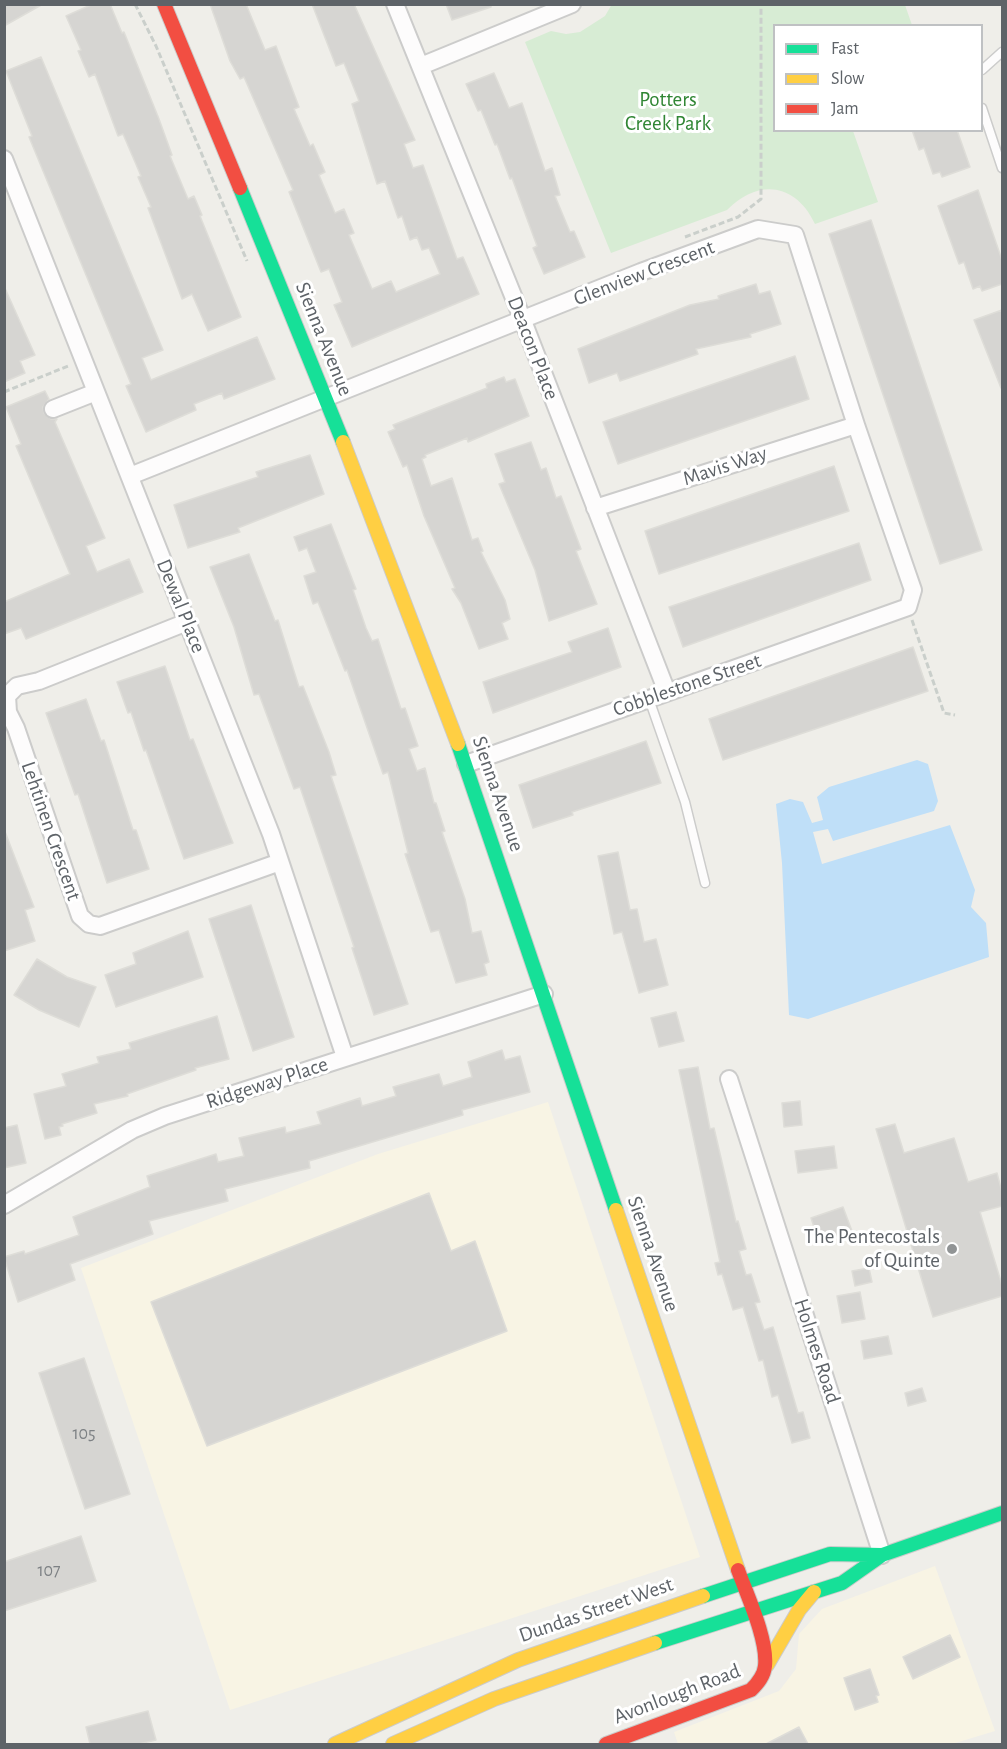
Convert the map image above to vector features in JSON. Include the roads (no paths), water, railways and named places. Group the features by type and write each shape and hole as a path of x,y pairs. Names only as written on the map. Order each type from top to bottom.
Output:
{"street":[{"name":"Sienna Avenue","path":"164,4 326,398 466,764 752,1612"},
{"name":"Deacon Place","path":"395,4 522,320 667,692"},
{"path":"421,66 572,4"},
{"name":"Dewal Place","path":"4,159 280,862 345,1058"},
{"name":"Glenview Crescent","path":"130,476 758,229 795,235 856,425 913,590 908,607"},
{"path":"53,409 96,392"},
{"name":"Mavis Way","path":"595,508 856,425"},
{"name":"Cobblestone Street","path":"466,764 908,607"},
{"name":"Lehtinen Crescent","path":"187,622 39,681 17,686 7,696 8,712 20,738 80,916 89,924 100,926 280,862"},
{"name":"Ridgeway Place","path":"4,1205 132,1130 165,1116 544,994"},
{"name":"Holmes Road","path":"729,1079 882,1555"},
{"name":"Dundas Street West","path":"393,1744 494,1700 590,1664 842,1583 882,1555 1002,1514"},
{"name":"Dundas Street West","path":"335,1744 518,1659 830,1554 882,1555"},
{"path":"767,1665 799,1610 814,1592"},
{"name":"Avonlough Road","path":"606,1744 751,1690 762,1679 767,1665 752,1612"}],"lane":[{"path":"983,68 1002,52"},
{"path":"983,114 1002,168"},
{"path":"649,698 688,812 705,883"}],"water":[{"path":"917,760 928,764 938,801 934,811 833,841 828,829 813,832 822,864 950,825 975,890 971,907 986,923 989,957 808,1019 789,1015 782,863 776,804 790,799 803,802 812,823 823,820 817,797 829,787"}],"place":[{"name":"The Pentecostals of Quinte","path":"952,1249"}],"park label":[{"name":"Potters Creek Park","path":"668,112"}]}
